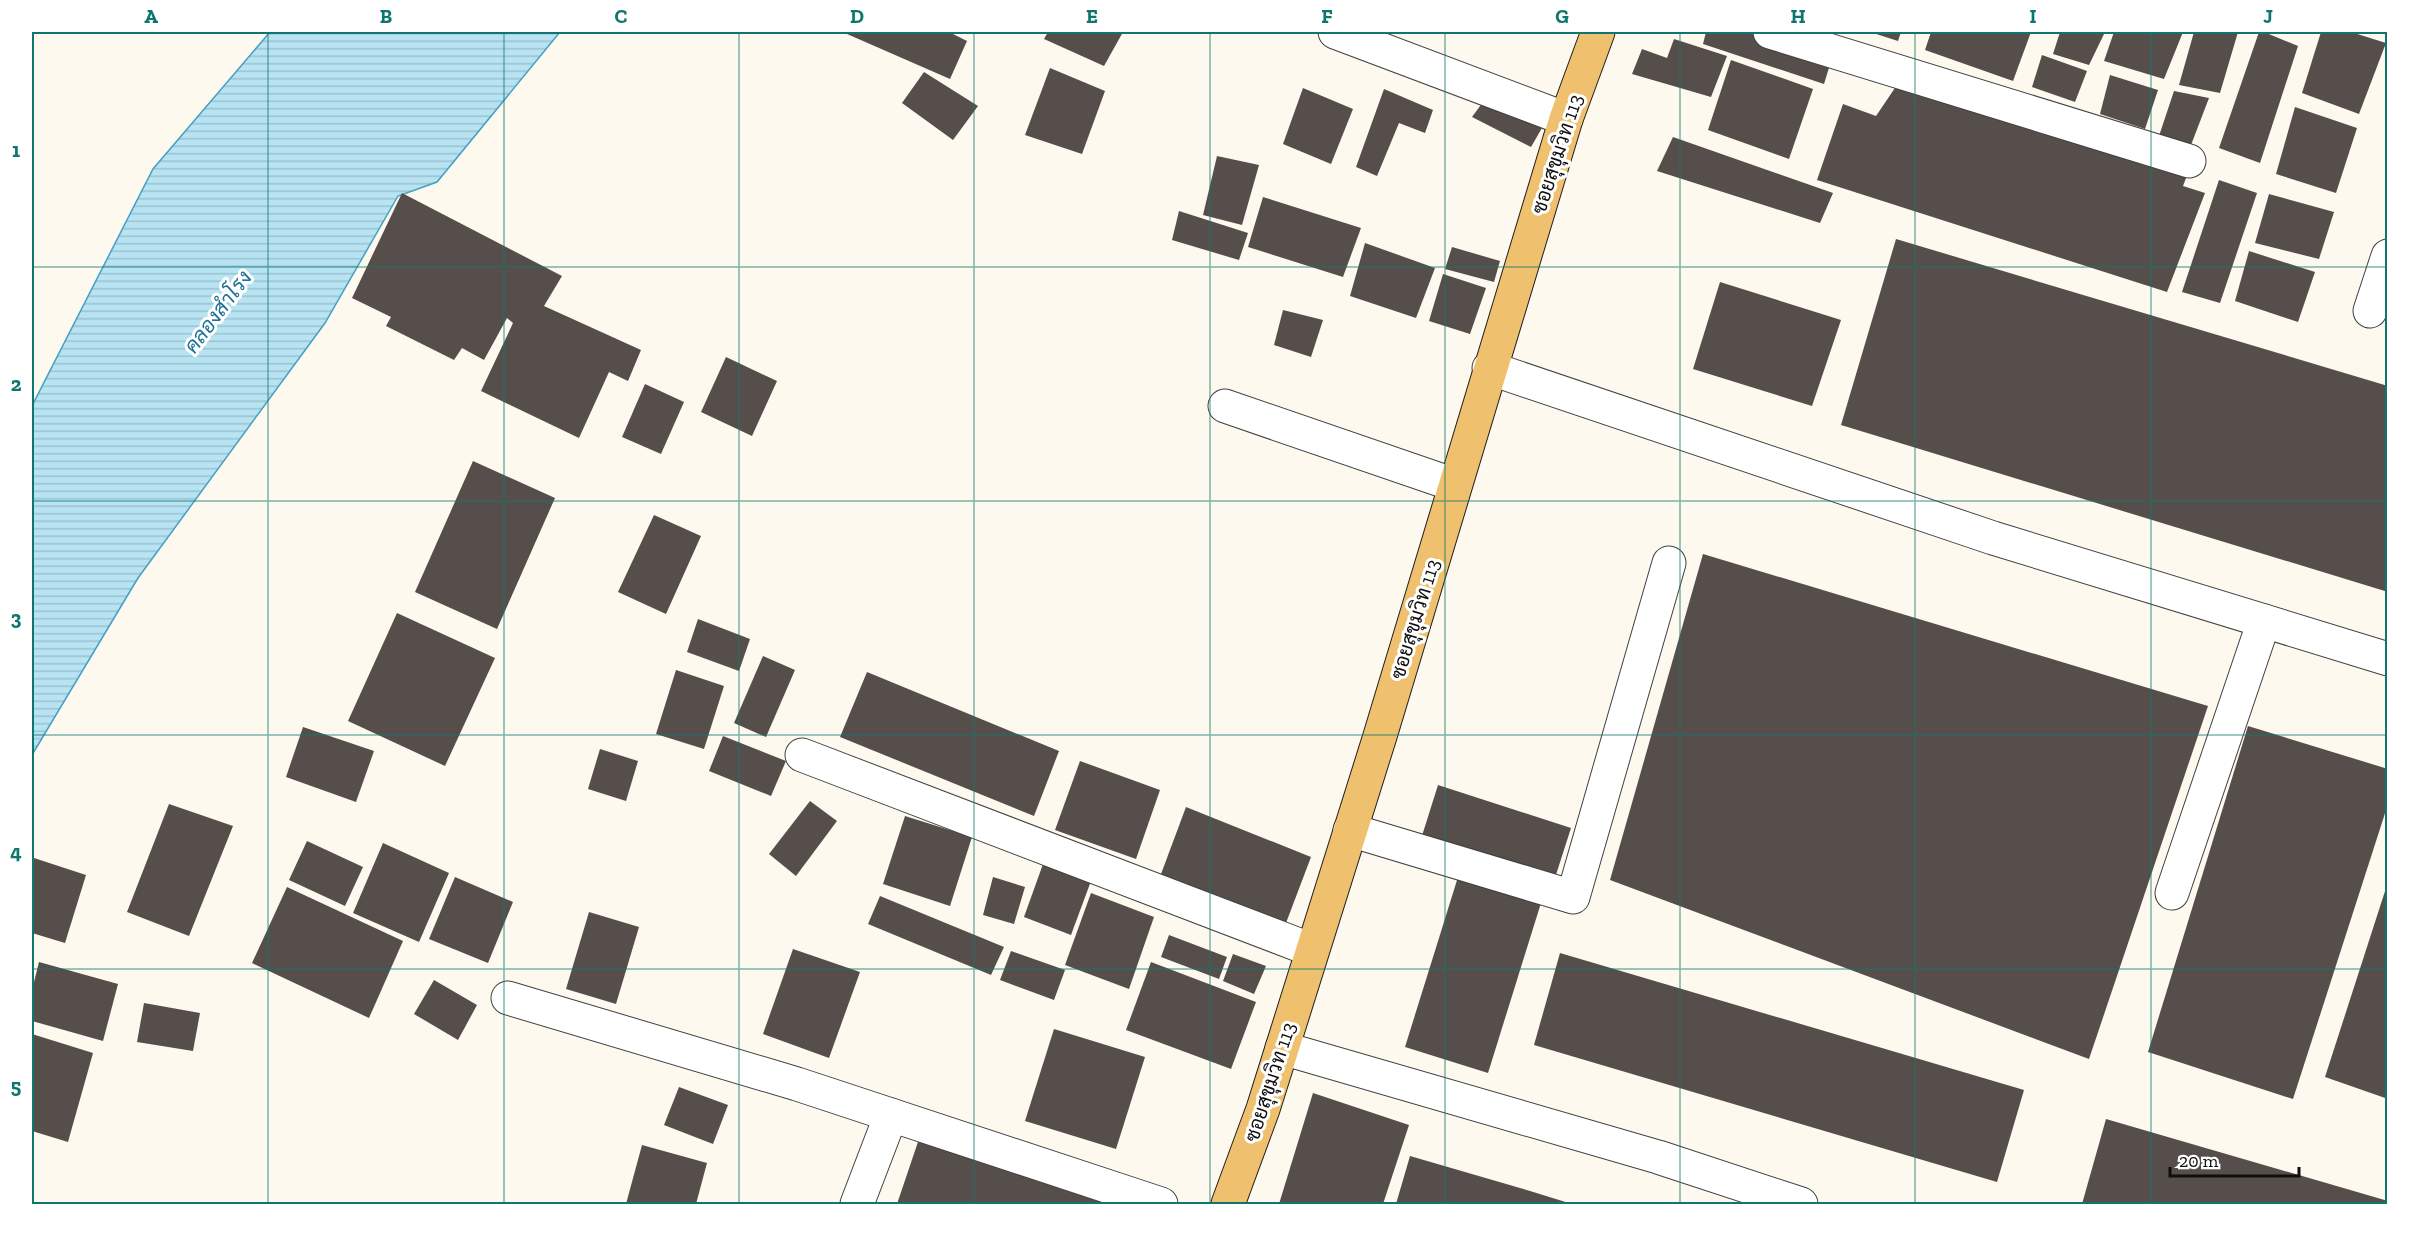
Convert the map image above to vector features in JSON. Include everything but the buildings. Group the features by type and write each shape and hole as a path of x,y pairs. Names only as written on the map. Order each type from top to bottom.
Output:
{"main road":[{"name":"ซอยสุขุมวิท 113","path":"1228,1204 1263,1109 1566,119 1598,32"}],"street":[{"path":"1335,32 1566,119"},
{"path":"1770,32 2189,161"},
{"path":"2370,311 2388,256"},
{"path":"1489,368 1993,538 2388,659"},
{"path":"1225,406 1455,485"},
{"path":"1350,830 1573,897 1669,563"},
{"path":"2172,893 2264,621"},
{"path":"802,755 1312,950"},
{"path":"508,998 797,1084 1161,1204"},
{"path":"1282,1048 1658,1157 1801,1204"},
{"path":"857,1204 891,1115"}],"water":[{"name":"คลองสำโรง","path":"270,32 560,32 437,182 398,196 325,323 138,578 32,755 32,406 153,169"}]}
